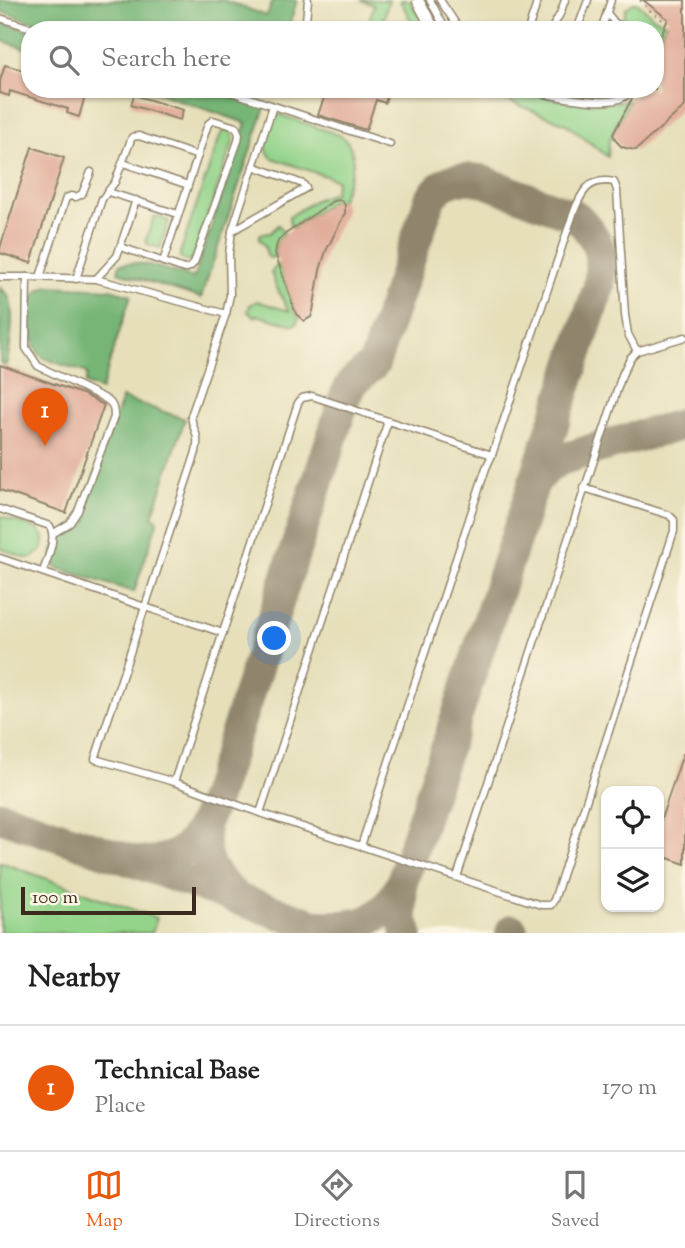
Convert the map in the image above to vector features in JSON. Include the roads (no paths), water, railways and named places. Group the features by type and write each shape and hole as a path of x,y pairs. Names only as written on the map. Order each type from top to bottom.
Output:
{"lane":[{"path":"305,21 308,0"},
{"path":"418,0 427,21"},
{"path":"418,0 431,21"},
{"path":"430,0 441,21"},
{"path":"440,0 454,21"},
{"path":"531,21 538,0"},
{"path":"556,21 565,0"},
{"path":"580,21 588,0"},
{"path":"604,21 611,0"},
{"path":"607,13 613,21"},
{"path":"0,18 21,25"},
{"path":"249,98 390,144"},
{"path":"570,98 622,98"},
{"path":"273,106 232,231 229,254 230,295 226,314 191,416 191,424 198,439 196,452 95,759 174,782 260,813 546,906 551,905 675,524 669,515 584,488"},
{"path":"121,247 163,262 184,269 194,263 238,141 236,127 211,121 163,262"},
{"path":"76,279 102,199 115,182 129,141 139,136 198,156"},
{"path":"123,163 188,185"},
{"path":"232,231 306,188 303,184 253,166"},
{"path":"40,277 66,198 82,194 91,172"},
{"path":"361,846 485,468 492,455 573,214 584,189 591,184 610,181 614,182 617,190 625,315 628,334 638,351"},
{"path":"108,192 178,214"},
{"path":"96,279 117,256 136,200"},
{"path":"0,277 96,279 226,314"},
{"path":"27,277 26,348 38,366 102,397 111,402 114,408 114,417 78,511 70,523 54,533 43,572"},
{"path":"457,877 622,374 630,358 638,351 685,337"},
{"path":"174,782 298,403 302,398 312,396 492,455"},
{"path":"260,813 388,421"},
{"path":"0,509 50,526 54,533"},
{"path":"0,558 223,633"}],"place":[{"name":"Technical Base","path":"45,446"}]}
